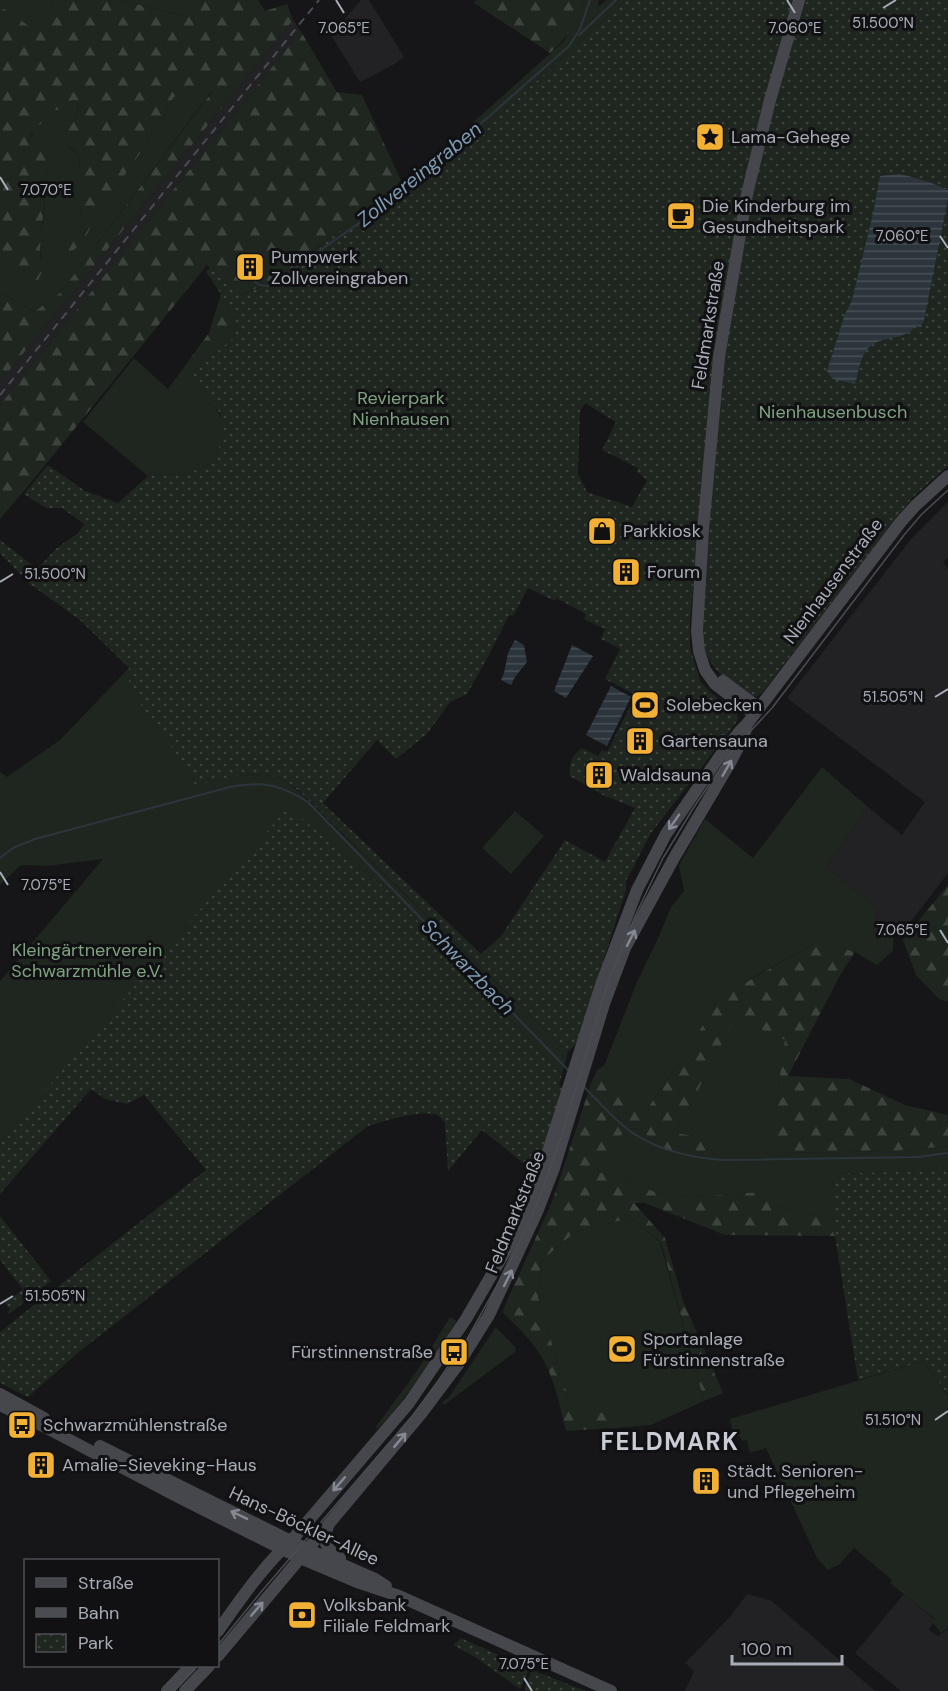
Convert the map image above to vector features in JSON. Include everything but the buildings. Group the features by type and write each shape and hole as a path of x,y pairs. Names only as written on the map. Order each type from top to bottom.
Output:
{"main road":[{"name":"Feldmarkstraße","path":"753,715 727,684 703,662 699,651 697,631 703,530 719,357 747,194 770,100 799,0"},
{"name":"Nienhausenstraße","path":"753,715 900,524 915,506 948,476"},
{"name":"Feldmarkstraße","path":"580,1068 601,986 637,890 666,834 720,756 753,715"},
{"name":"Feldmarkstraße","path":"219,1655 422,1414 457,1366 489,1316 537,1212 554,1168 580,1068 626,948 674,858 730,763 753,715"},
{"name":"Feldmarkstraße","path":"219,1630 266,1568 410,1402 466,1319 524,1216 574,1087"},
{"name":"Hans-Böckler-Allee","path":"0,1394 357,1582 399,1596 611,1691"},
{"name":"Hans-Böckler-Allee","path":"0,1405 254,1534 287,1544"},
{"path":"328,1524 324,1535 329,1551 350,1563 351,1568"},
{"path":"254,1534 255,1540 263,1546 266,1552 268,1560 266,1568"},
{"name":"Hans-Böckler-Allee","path":"304,1554 351,1568 375,1579 399,1596"},
{"path":"167,1691 189,1667"},
{"path":"185,1691 207,1667"}],"shaded area":[{"path":"361,0 369,0 404,57 360,82 331,35"},
{"path":"293,20 300,30 294,40 0,405 0,382"},
{"path":"900,174 948,190 924,320 921,327 915,326 904,334 882,340 868,349 863,356 855,384 833,379 827,371 845,314 852,300 880,176"},
{"path":"948,502 948,558 943,562 948,569 948,873 900,936 875,922 877,909 826,867 868,807 902,835 925,802 787,698 912,538"},
{"path":"515,640 524,645 527,662 511,685 501,680 508,653"},
{"path":"572,645 593,656 566,698 554,691"},
{"path":"611,686 631,697 607,746 586,735"},
{"path":"747,1594 772,1601 875,1691 685,1691 694,1671 685,1663 729,1618"},
{"path":"904,1594 935,1620 929,1630 938,1636 948,1629 948,1691 901,1691 855,1653"}],"green space":[{"path":"0,0 53,0 52,6 36,32 0,6"},
{"path":"53,0 120,0 188,17 194,0 258,0 265,11 287,4 293,20 0,382 0,292 34,312 60,293 212,92 184,86 169,103 163,120 93,220 84,240 67,254 61,246 63,236 78,222 81,215 78,186 80,164 77,153 67,144 64,134 75,118 78,110 77,100 73,100 64,110 52,110 44,123 32,127 34,132 28,139 31,143 47,146 50,155 45,173 46,185 40,247 42,272 38,280 22,275 0,258 0,6 36,31 52,6"},
{"path":"120,0 194,0 189,17"},
{"path":"476,0 584,0 571,29 550,53 474,3"},
{"path":"584,0 599,0 598,7 606,0 626,0 410,196 403,185 564,41"},
{"name":"Revierpark Nienhausen","path":"626,0 948,0 948,466 912,498 762,693 756,697 748,694 728,681 717,670 708,657 701,634 722,362 715,360 690,620 690,647 700,681 711,693 737,713 738,720 651,833 626,881 626,890 577,1043 568,1052 298,790 283,780 262,775 239,776 195,785 189,771 129,688 129,668 80,620 30,584 0,553 0,540 38,568 57,548 78,533 84,524 62,508 46,508 24,494 48,465 85,491 118,503 148,476 186,474 216,462 223,430 220,413 192,374 234,337 236,323 206,272 210,267 242,295 267,284 403,185 410,196","holes":["585,403 616,422 602,450 638,468 637,472 647,480 632,507 587,492 578,474 580,411","528,588 555,601 556,598 586,614 584,619 605,629 601,639 620,649 605,679 636,695 607,752 602,750 598,756 582,748 574,756 570,776 603,795 635,808 605,862 565,840 501,936 481,954 323,803 377,740 396,759 427,734 450,702 467,694 509,615 513,616"]},
{"path":"300,30 337,92 362,95 403,185 266,284 241,295 207,265 0,519 0,405"},
{"path":"184,85 212,91 60,293 34,312 0,292 0,258 19,273 42,260 40,235 47,168 42,144 31,143 28,139 33,135 31,127 52,110 67,107 74,99 77,100 78,110 75,119 64,134 68,147 77,153 79,159 78,187 82,204 76,226 69,229 63,236 61,246 87,234 93,220 163,120 169,103"},
{"path":"221,294 236,323 234,337 192,374 184,367 209,333"},
{"path":"134,358 168,389 184,367 203,387 215,405 222,422 222,437 216,462 186,474 148,476 83,422"},
{"name":"Kleingärtnerverein Schwarzmühle e.V.","path":"129,668 195,785 239,776 262,775 283,780 298,791 568,1052 562,1074 393,895 288,808 0,1143 0,981 103,859 46,866 21,865 0,885 0,772 7,777 60,740"},
{"path":"822,767 868,807 826,867 877,909 875,922 894,933 893,951 877,965 855,952 819,941 741,984 724,990 684,1056 646,1110 617,1085 604,1066 637,982 671,907 684,891 679,865 705,819 753,858"},
{"path":"288,807 393,895 562,1074 559,1085 563,1090 536,1173 482,1130 448,1171 445,1123 434,1114 410,1115 368,1126 80,1351 28,1397 0,1383 0,1332 206,1170 144,1095 127,1104 105,1099 91,1089 0,1194 0,1143"},
{"path":"515,811 544,836 511,874 482,848"},
{"path":"948,885 948,1002 939,999 916,975 903,940"},
{"path":"819,941 855,952 839,977 788,1076 849,1079 905,1105 948,1115 948,1146 897,1151 782,1153 781,1147 771,1139 785,1040 735,1018 676,1133 718,1140 707,1151 669,1153 638,1128 624,1131 597,1171 664,1195 694,1197 761,1192 774,1205 835,1221 835,1236 725,1235 645,1203 634,1203 665,1238 683,1301 723,1393 704,1401 661,1242 631,1218 576,1231 541,1261 538,1297 572,1411 583,1406 622,1420 628,1427 566,1431 556,1391 543,1359 527,1337 502,1312 552,1202 598,1069 604,1066 617,1085 647,1109 684,1056 724,990 748,981"},
{"path":"735,1017 786,1040 778,1089 782,1153 897,1151 948,1146 948,1166 919,1171 832,1174 835,1221 774,1205 761,1192 694,1197 664,1195 597,1171 623,1131 638,1128 669,1153 718,1141 676,1133"},
{"path":"948,1166 948,1395 923,1361 858,1380 835,1236 832,1174 919,1171"},
{"path":"0,1216 51,1281 9,1314 7,1312 10,1309 5,1303 23,1289 0,1260"},
{"name":"Sportanlage Fürstinnenstraße","path":"631,1218 660,1242 704,1401 651,1425 628,1427 622,1420 572,1411 538,1297 541,1261 576,1231"},
{"path":"450,1317 457,1321 430,1362 390,1415 379,1428 375,1428 419,1368"},
{"path":"495,1328 516,1348 515,1352 444,1405 442,1402 449,1397"},
{"path":"923,1361 948,1396 948,1628 941,1633 933,1623 935,1619 890,1583 892,1580 854,1548 840,1564 828,1570 817,1558 766,1448 750,1453 747,1440 742,1441 740,1436 734,1438 730,1419"},
{"path":"461,1638 529,1669 520,1689 475,1657 453,1645"},
{"path":"532,1670 586,1691 526,1691 525,1687"}],"waterway":[{"name":"Zollvereingraben","path":"252,279 259,285 269,286 403,192 569,46 580,29 590,0"},
{"name":"Zollvereingraben","path":"579,35 616,0"},
{"name":"Schwarzbach","path":"0,858 13,848 35,839 230,787 262,784 288,791 308,802 569,1071"},
{"name":"Schwarzbach","path":"583,1086 631,1132 669,1150 697,1157 724,1160 918,1157 948,1153"}],"tram line":[{"path":"219,1644 413,1415 467,1339 510,1262 539,1199 562,1134 608,982 636,914 663,858 732,751 772,708 904,535 921,515 948,490"},
{"path":"174,1691 196,1667"}],"railway":[{"path":"0,395 319,0"}],"place":[{"name":"Lama-Gehege","path":"710,137"},
{"name":"Die Kinderburg im Gesundheitspark","path":"681,216"},
{"name":"Pumpwerk Zollvereingraben","path":"250,267"},
{"name":"Parkkiosk","path":"602,531"},
{"name":"Forum","path":"626,572"},
{"name":"Solebecken","path":"645,705"},
{"name":"Gartensauna","path":"640,741"},
{"name":"Waldsauna","path":"599,775"},
{"name":"Sportanlage Fürstinnenstraße","path":"622,1349"},
{"name":"Fürstinnenstraße","path":"454,1352"},
{"name":"Schwarzmühlenstraße","path":"22,1425"},
{"name":"Amalie-Sieveking-Haus","path":"41,1465"},
{"name":"Städt. Senioren- und Pflegeheim","path":"706,1481"},
{"name":"Volksbank Filiale Feldmark","path":"302,1615"}],"district":[{"name":"FELDMARK","path":"670,1441"}],"park label":[{"name":"Nienhausenbusch","path":"833,412"}]}
